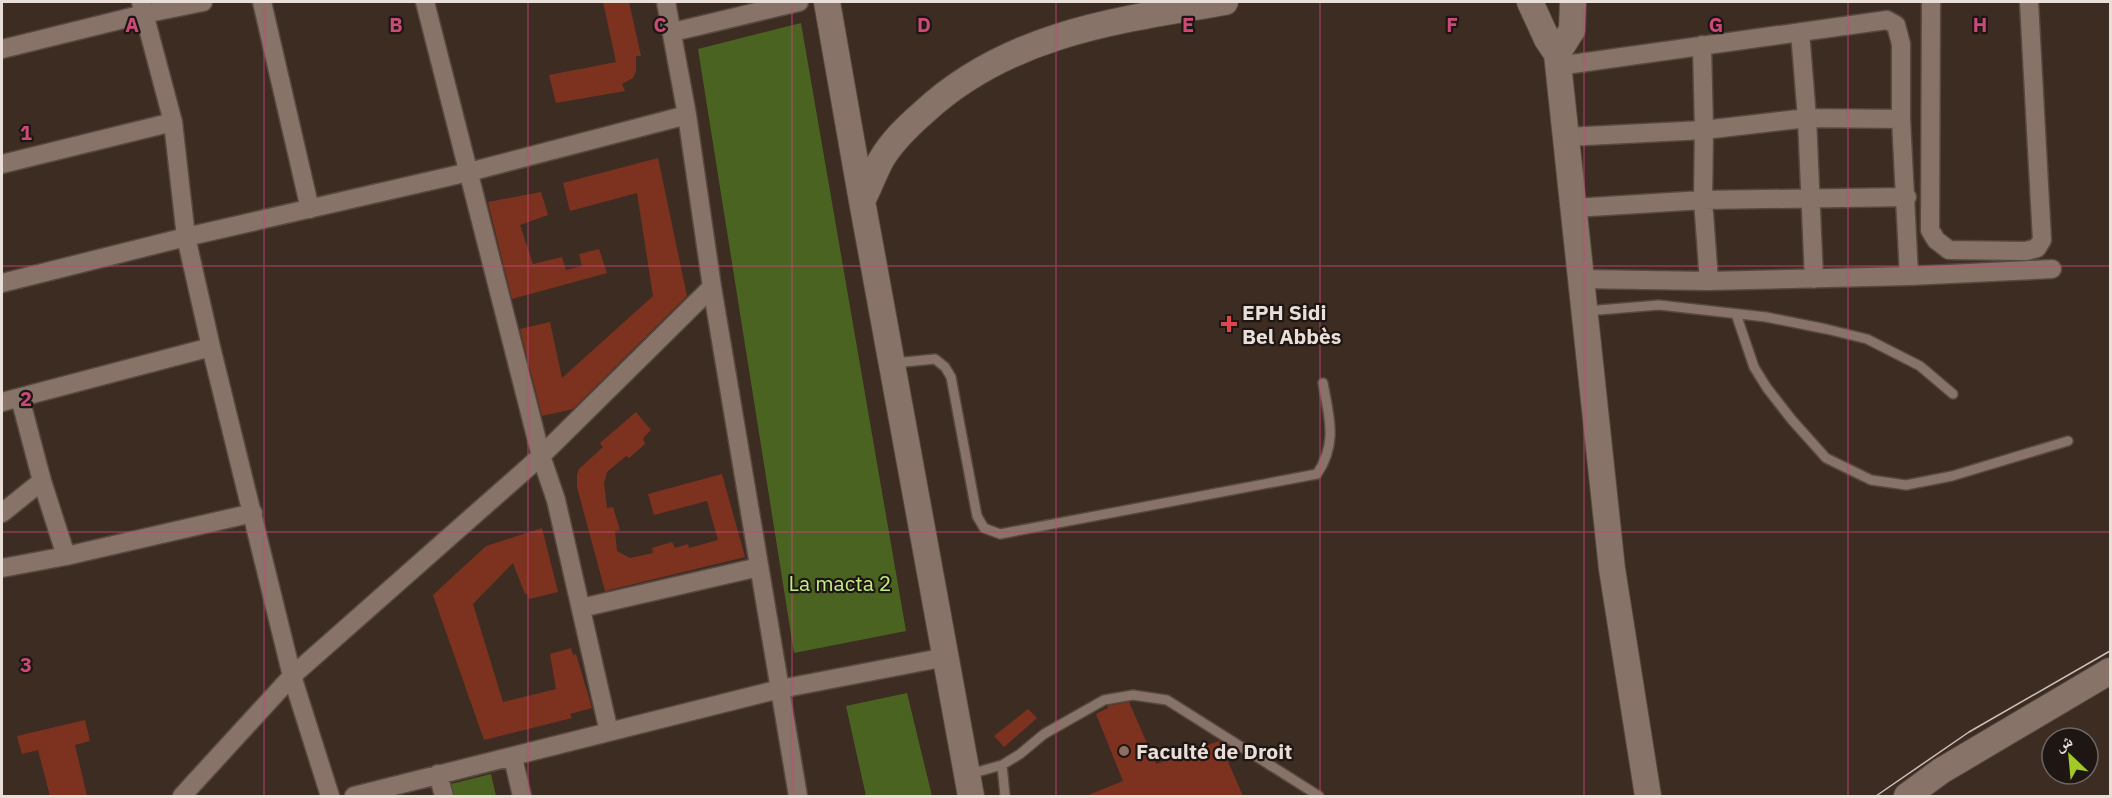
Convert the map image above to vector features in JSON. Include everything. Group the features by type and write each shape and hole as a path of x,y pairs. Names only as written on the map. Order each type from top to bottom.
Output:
{"main road":[{"path":"827,2 969,786"},
{"path":"862,201 882,159 903,132 932,104 960,83 1008,54 1072,31 1225,2"},
{"path":"1530,2 1558,60 1612,569 1648,796"},
{"path":"1558,60 1572,30 1573,2"},
{"path":"1907,796 1941,771 2110,671"}],"street":[{"path":"2,49 142,8 203,2"},
{"path":"262,2 310,209"},
{"path":"425,2 541,456 556,500 609,732"},
{"path":"666,2 687,115 712,287 798,796"},
{"path":"673,32 799,2"},
{"path":"1931,2 1930,230 1936,240 1949,250 2026,251 2037,248 2042,240 2029,2"},
{"path":"142,8 173,122 186,237 211,347 292,676 330,796"},
{"path":"1558,60 1702,45 1887,20 1896,25 1900,44 1901,119 1907,197 1909,276"},
{"path":"1800,32 1807,118 1814,279"},
{"path":"1702,45 1703,200 1709,281"},
{"path":"2,283 186,237 469,172 687,115"},
{"path":"1566,137 1704,130 1807,118 1901,119"},
{"path":"2,164 173,122"},
{"path":"1574,208 1703,200 1907,197"},
{"path":"1580,279 1709,281 1814,279 2052,269"},
{"path":"182,796 292,676 541,456 712,287"},
{"path":"2,402 211,347"},
{"path":"20,398 42,481 66,556"},
{"path":"2,513 42,481"},
{"path":"2,568 66,556 253,513"},
{"path":"581,608 759,567"},
{"path":"354,796 438,774 513,758 780,689 946,657"},
{"path":"513,758 522,796"},
{"path":"438,774 444,796"}],"lane":[{"path":"1584,311 1659,305 1766,317 1867,339 1920,366 1953,394"},
{"path":"1736,314 1754,367 1792,420 1826,458 1871,480 1906,485 1952,476 2068,441"},
{"path":"892,363 935,359 945,367 951,377 977,516 984,528 1000,534 1317,474 1326,460 1331,436 1323,383"},
{"path":"969,786 1020,753 1044,734 1104,700 1132,695 1167,700 1319,796"},
{"path":"1002,765 1005,796"}],"green space":[{"name":"La macta 2","path":"801,23 906,631 794,653 698,49"},
{"path":"907,693 932,796 866,796 846,706"},
{"path":"491,774 496,796 454,796 451,784"}],"building":[{"path":"603,2 629,2 641,56 636,56 636,71 633,78 622,84 625,91 556,103 549,75 616,62"},
{"path":"658,158 687,296 573,409 542,416 520,329 550,322 562,378 653,296 637,193 570,211 563,183"},
{"path":"541,192 548,215 520,225 533,264 562,257 566,270 582,266 579,254 599,249 607,273 512,299 488,202"},
{"path":"636,412 651,430 643,438 645,444 607,472 604,483 607,508 613,507 620,530 615,531 617,551 630,558 653,553 652,548 672,542 675,548 688,544 689,548 718,540 707,501 654,515 648,494 722,474 745,557 605,591 577,487 577,474 579,469 603,447 600,443"},
{"path":"542,528 558,592 529,599 513,563 473,604 503,702 556,689 550,654 571,648 573,655 576,654 592,708 570,714 572,718 484,740 433,595 486,546"},
{"path":"1129,702 1156,764 1219,741 1243,796 1086,796 1123,781 1096,714 1108,708 1107,706"},
{"path":"1028,709 1037,718 1004,747 994,736"},
{"path":"85,720 90,741 75,745 87,796 50,796 38,750 22,754 17,736"}],"tram line":[{"path":"1876,796 1969,732 2110,651"}],"place":[{"name":"EPH Sidi Bel Abbès","path":"1229,324"},
{"name":"Faculté de Droit","path":"1124,751"}]}
